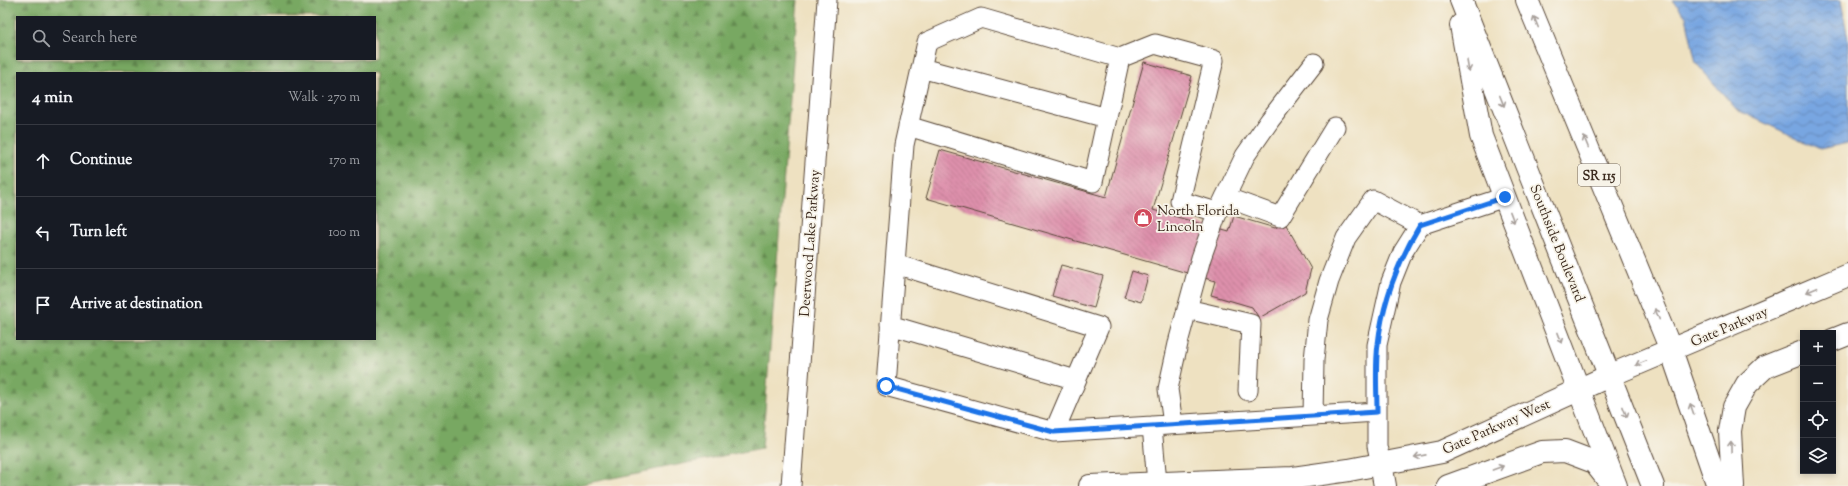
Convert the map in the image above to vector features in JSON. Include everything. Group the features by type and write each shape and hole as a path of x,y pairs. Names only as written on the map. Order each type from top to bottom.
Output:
{"main road":[{"path":"1457,0 1481,136 1580,389 1614,486"},
{"name":"Southside Boulevard","path":"1462,0 1611,375 1653,486"},
{"name":"SR 115","path":"1527,0 1672,350 1718,486"},
{"name":"Gate Parkway","path":"1611,375 1848,275"},
{"path":"1836,339 1848,334"},
{"path":"1733,486 1730,431 1734,407 1747,384 1765,367 1800,353"},
{"name":"Gate Parkway West","path":"1090,486 1157,485 1292,478 1349,470 1442,452 1611,375"},
{"path":"1448,486 1542,452 1566,451 1594,462 1614,486"},
{"path":"1381,464 1385,486"}],"street":[{"name":"Deerwood Lake Parkway","path":"791,486 827,0"},
{"path":"1334,126 1280,217 1221,204 1180,201 1214,60 1155,44 1120,58 981,18 927,42 904,145 886,386 1054,432 1377,412"},
{"path":"908,126 1093,182 1120,58"},
{"path":"1173,424 1168,389 1201,258 1221,204 1245,156 1270,120 1314,64"},
{"path":"921,68 1107,118"},
{"path":"1381,464 1377,446 1377,345 1382,316 1391,282 1403,252 1420,225 1505,197"},
{"path":"1313,416 1314,360 1318,320 1329,281 1346,238 1373,200 1420,225"},
{"path":"895,264 1099,327 1054,432"},
{"path":"1187,309 1251,324 1248,391"},
{"path":"890,325 1076,380"},
{"path":"1152,426 1157,485"}],"green space":[{"path":"0,0 798,0 762,448 573,486 0,486"}],"water":[{"path":"1673,0 1841,0 1848,40 1848,143 1820,149 1737,110 1696,63 1686,17"}],"building":[{"path":"1144,62 1192,76 1153,210 1229,232 1234,216 1275,228 1285,223 1311,269 1305,292 1259,318 1252,307 1211,295 1215,281 926,198 940,150 1106,197"},
{"path":"1061,265 1103,276 1094,308 1052,296"},
{"path":"1132,271 1148,276 1141,302 1124,297"}],"place":[{"name":"North Florida Lincoln","path":"1143,218"}],"route":[{"path":"886,386 1054,432 1377,412 1377,345 1382,316 1391,282 1403,252 1420,225 1505,197"}]}
